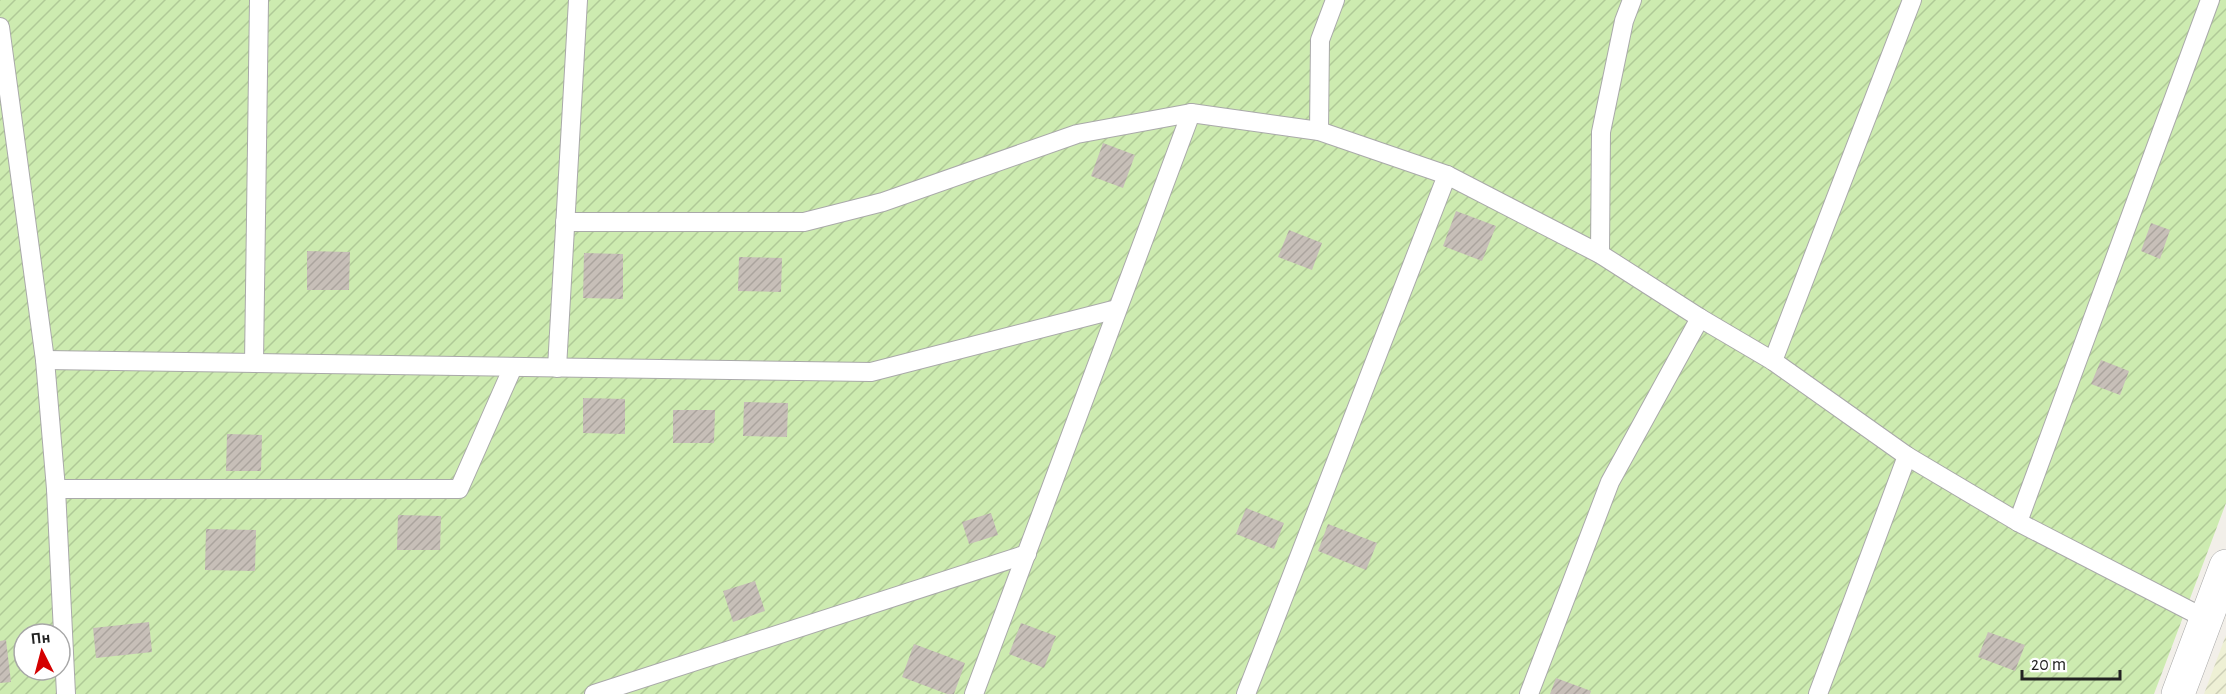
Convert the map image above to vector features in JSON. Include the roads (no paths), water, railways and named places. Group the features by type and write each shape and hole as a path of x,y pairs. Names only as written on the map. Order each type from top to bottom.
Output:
{"street":[{"path":"2178,694 2226,566"}],"lane":[{"path":"254,363 259,0"},
{"path":"557,368 578,0"},
{"path":"1319,131 1320,40 1335,0"},
{"path":"1600,254 1601,132 1624,21 1632,0"},
{"path":"1773,361 1912,0"},
{"path":"2018,522 2210,0"},
{"path":"0,27 6,113 45,360 56,489 66,694"},
{"path":"565,222 804,222 883,202 1077,134 1191,113 1319,131 1447,175 1600,254 1700,318 1773,361 1907,456 2018,522 2206,619"},
{"path":"974,694 1191,113"},
{"path":"1246,694 1447,175"},
{"path":"45,360 871,372 1118,309"},
{"path":"1529,694 1610,482 1700,318"},
{"path":"56,489 459,489 513,367"},
{"path":"1818,694 1907,456"},
{"path":"594,694 1026,554"}]}
